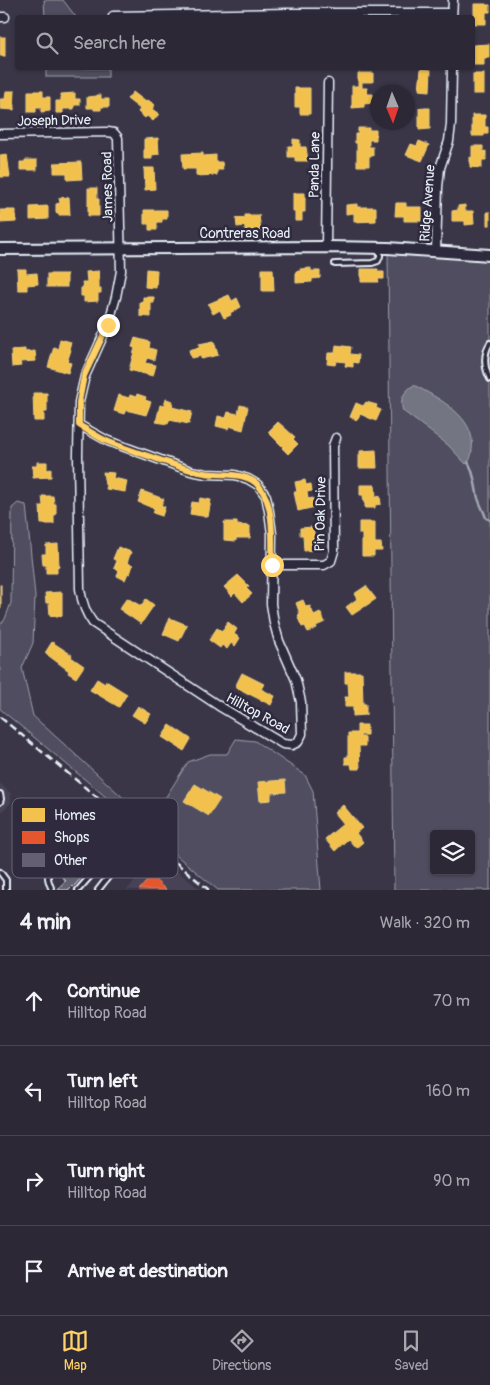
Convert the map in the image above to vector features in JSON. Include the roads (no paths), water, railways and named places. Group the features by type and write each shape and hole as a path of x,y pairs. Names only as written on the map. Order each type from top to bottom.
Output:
{"street":[{"path":"171,15 288,13 452,15 453,0"},
{"name":"Ridge Avenue","path":"436,251 440,168 449,141 451,124 452,70"},
{"name":"Panda Lane","path":"326,247 328,83"},
{"name":"Joseph Drive","path":"0,134 108,132"},
{"name":"James Road","path":"108,132 114,133 118,138 119,144 121,248"},
{"name":"Contreras Road","path":"0,249 326,247 380,248 490,255"},
{"name":"Hilltop Road","path":"79,425 108,442 191,471 206,474 235,475 248,479 258,485 266,496 272,534 271,604 279,641 296,680 301,702 302,734 298,742 292,745 283,744 227,711 93,623 87,616 82,603 80,589 79,425 79,402 84,376 108,325 121,271 121,248"},
{"name":"Pin Oak Drive","path":"272,565 324,565 331,561 334,550 334,446 336,438"}],"lane":[{"path":"335,264 372,263 378,261 380,248"},
{"path":"490,343 486,350 485,363 490,379"},
{"path":"0,794 0,802"},
{"path":"0,872 6,880 6,890"},
{"path":"48,878 52,890"},
{"path":"78,890 89,878"},
{"path":"98,890 108,878"}],"water":[{"path":"414,385 434,396 462,418 472,438 470,459 466,464 448,445 403,411 403,396"}],"waterway":[{"path":"468,462 479,501 486,518 490,520"}],"railway":[{"path":"0,717 98,798"},
{"path":"178,864 209,890"}]}
